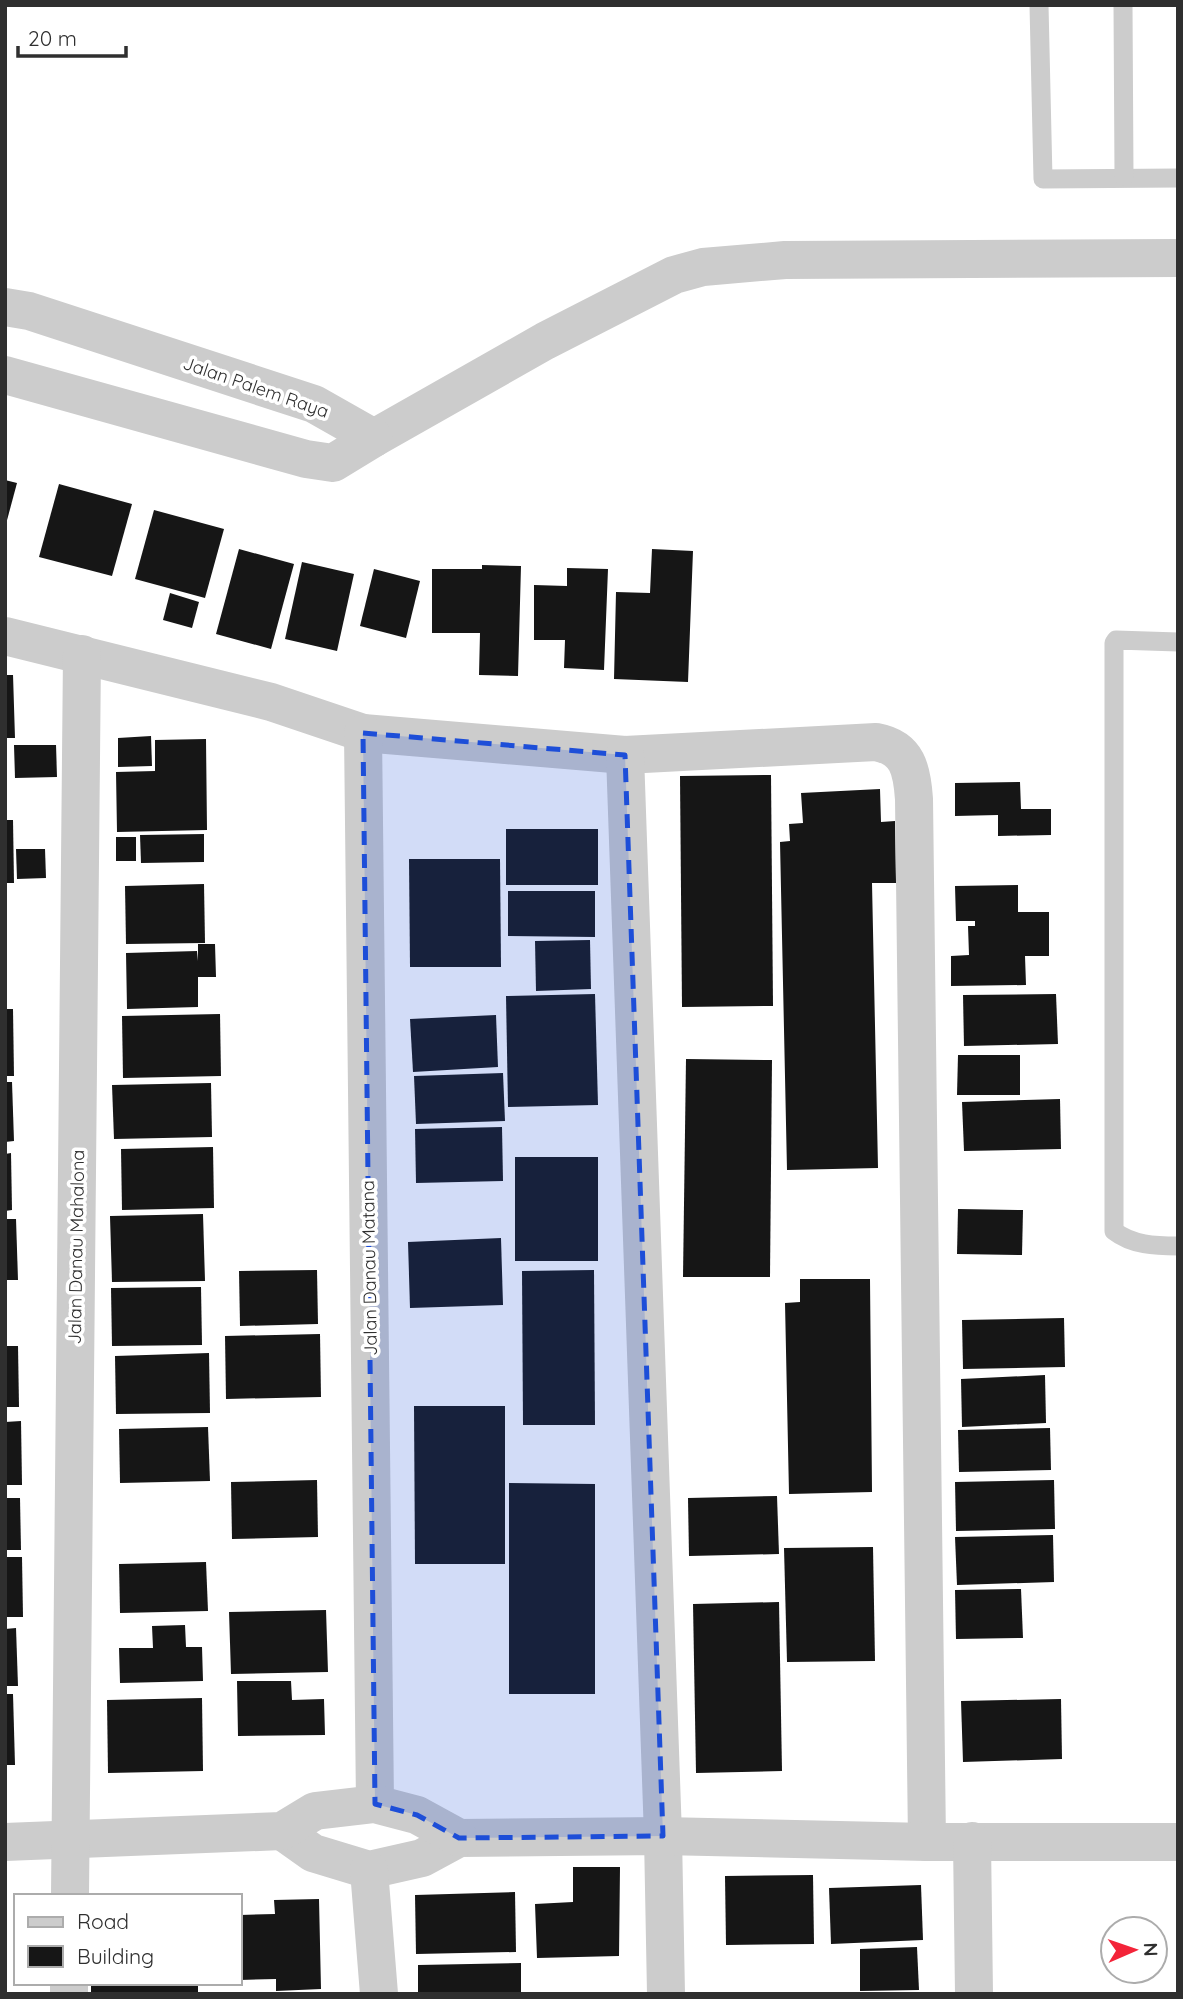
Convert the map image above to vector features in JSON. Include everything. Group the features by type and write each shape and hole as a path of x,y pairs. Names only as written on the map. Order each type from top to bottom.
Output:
{"street":[{"path":"5,375 306,459 333,463 545,341 674,275 702,267 785,260 1178,258"},
{"name":"Jalan Palem Raya","path":"5,307 29,311 314,404 374,438"},
{"path":"5,636 271,702 363,733 625,755 876,742 890,745 904,754 912,773 927,1842"},
{"name":"Jalan Danau Mahalona","path":"70,1894 82,654"},
{"name":"Jalan Danau Matana","path":"363,733 375,1804"},
{"path":"625,755 663,1836 666,1994"},
{"path":"5,1842 282,1831 315,1811 375,1804 417,1815 460,1838"},
{"path":"282,1831 313,1853 369,1870 422,1858 460,1838 663,1836 927,1842 1178,1842"},
{"path":"972,1842 974,1994"},
{"path":"369,1870 379,1994"}],"lane":[{"path":"1039,5 1043,179 1124,176 1178,178"},
{"path":"1124,5 1124,176"},
{"path":"1178,642 1116,640 1114,643 1114,1231 1124,1239 1138,1243 1178,1246"}],"highlighted area":[{"path":"363,733 625,755 663,1836 459,1838 417,1815 375,1804"}],"building":[{"path":"5,480 17,483 6,524 5,524"},
{"path":"59,484 132,504 112,576 39,557"},
{"path":"154,510 224,529 205,598 135,579"},
{"path":"239,549 294,564 271,649 216,634"},
{"path":"652,549 693,551 688,682 614,679 616,592 650,593"},
{"path":"302,562 354,574 337,651 285,639"},
{"path":"482,565 521,566 518,676 479,675 480,633 432,633 432,569 482,569"},
{"path":"567,568 608,569 604,670 564,668 565,640 534,640 534,585 567,586"},
{"path":"374,569 420,581 406,638 360,626"},
{"path":"170,593 199,602 192,628 163,620"},
{"path":"5,675 13,675 15,738 5,738"},
{"path":"151,736 152,766 118,767 118,738"},
{"path":"206,739 207,830 117,832 116,772 155,771 155,740"},
{"path":"14,745 56,745 57,777 15,778"},
{"path":"771,775 773,1006 682,1007 680,776"},
{"path":"1020,782 1021,809 1051,809 1051,835 998,836 998,815 955,816 955,783"},
{"path":"880,789 881,822 895,821 896,883 872,883 878,1168 787,1170 780,842 790,841 789,824 803,823 801,793"},
{"path":"5,820 13,820 14,883 5,883"},
{"path":"506,829 598,829 598,885 506,885"},
{"path":"204,834 204,862 141,863 140,835"},
{"path":"116,837 136,837 136,861 116,861"},
{"path":"16,849 45,849 46,878 17,879"},
{"path":"409,859 500,859 501,967 410,967"},
{"path":"204,884 205,943 126,944 125,886"},
{"path":"1018,885 1018,912 1049,912 1049,956 1025,956 1026,985 951,986 951,956 969,955 968,926 975,926 975,921 956,921 955,886"},
{"path":"508,891 595,891 595,937 508,936"},
{"path":"590,940 591,989 536,991 535,941"},
{"path":"198,944 215,944 216,977 198,977 198,1007 127,1009 126,953 197,951 198,961"},
{"path":"595,994 598,1105 508,1107 506,996"},
{"path":"1056,994 1058,1044 964,1046 963,995"},
{"path":"5,1009 13,1009 14,1076 5,1076"},
{"path":"220,1014 221,1076 123,1078 122,1016"},
{"path":"496,1015 498,1067 413,1072 410,1019"},
{"path":"958,1055 1020,1055 1020,1095 957,1095"},
{"path":"686,1059 772,1060 770,1277 683,1277"},
{"path":"503,1073 505,1121 416,1124 414,1076"},
{"path":"5,1082 12,1082 14,1141 5,1142"},
{"path":"211,1083 212,1137 114,1139 112,1085"},
{"path":"1060,1099 1061,1149 964,1151 962,1102"},
{"path":"502,1127 503,1181 416,1183 415,1129"},
{"path":"213,1147 214,1208 122,1210 121,1149"},
{"path":"11,1153 12,1210 5,1211 5,1154"},
{"path":"515,1157 598,1157 598,1261 515,1261"},
{"path":"958,1209 1023,1210 1022,1255 957,1254"},
{"path":"203,1214 205,1281 112,1282 110,1216"},
{"path":"5,1219 16,1219 18,1280 5,1280"},
{"path":"501,1238 503,1305 410,1308 408,1242"},
{"path":"317,1270 318,1324 240,1326 239,1271"},
{"path":"594,1270 595,1425 523,1425 522,1271"},
{"path":"800,1279 870,1279 872,1492 789,1494 785,1303 800,1302"},
{"path":"201,1287 202,1345 112,1346 111,1288"},
{"path":"1064,1318 1065,1367 963,1369 962,1320"},
{"path":"320,1334 321,1397 226,1399 225,1336"},
{"path":"5,1346 18,1346 19,1407 5,1407"},
{"path":"209,1353 210,1413 116,1414 115,1356"},
{"path":"1045,1375 1046,1423 962,1427 961,1379"},
{"path":"414,1406 505,1406 505,1564 415,1564"},
{"path":"21,1421 22,1485 5,1485 5,1422"},
{"path":"208,1427 210,1481 120,1483 119,1429"},
{"path":"1050,1428 1051,1470 959,1472 958,1430"},
{"path":"317,1480 318,1537 232,1539 231,1482"},
{"path":"1054,1480 1055,1529 956,1531 955,1482"},
{"path":"509,1483 595,1484 595,1694 509,1694"},
{"path":"777,1496 779,1554 689,1556 688,1498"},
{"path":"5,1498 20,1498 21,1550 5,1550"},
{"path":"1053,1535 1054,1582 957,1585 955,1537"},
{"path":"873,1547 875,1661 787,1662 784,1548"},
{"path":"5,1557 22,1557 23,1617 5,1617"},
{"path":"206,1562 208,1611 120,1613 119,1564"},
{"path":"1021,1589 1023,1638 956,1639 955,1590"},
{"path":"779,1602 782,1771 696,1773 693,1604"},
{"path":"326,1610 328,1672 231,1674 229,1612"},
{"path":"185,1625 186,1647 202,1647 203,1681 120,1683 119,1648 153,1648 152,1626"},
{"path":"16,1628 18,1686 5,1686 5,1629"},
{"path":"237,1681 291,1681 292,1700 324,1699 325,1735 238,1736"},
{"path":"5,1694 13,1694 15,1765 5,1765"},
{"path":"202,1698 203,1771 108,1773 107,1700"},
{"path":"1061,1699 1062,1759 963,1762 961,1701"},
{"path":"573,1867 620,1867 619,1956 537,1958 535,1904 573,1902"},
{"path":"813,1875 814,1944 726,1945 725,1876"},
{"path":"921,1885 923,1940 831,1944 829,1888"},
{"path":"515,1892 516,1952 416,1954 415,1895"},
{"path":"319,1899 321,1989 276,1991 276,1979 242,1980 242,1915 275,1914 274,1900"},
{"path":"917,1947 919,1990 860,1991 860,1949"},
{"path":"521,1963 521,1994 418,1994 418,1965"},
{"path":"91,1985 198,1985 198,1994 91,1994"}]}
